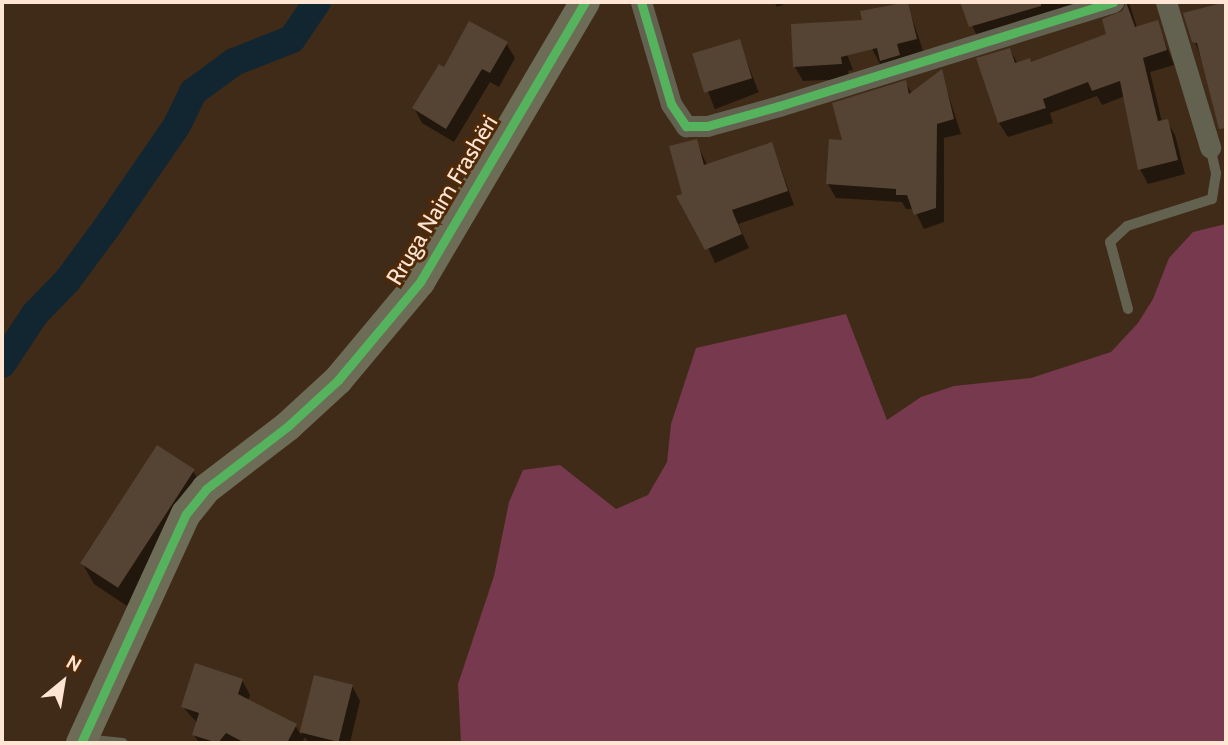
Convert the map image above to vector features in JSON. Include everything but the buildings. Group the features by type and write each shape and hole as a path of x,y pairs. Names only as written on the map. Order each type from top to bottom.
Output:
{"street":[{"name":"Rruga Naim Frashëri","path":"82,741 187,514 206,489 288,426 338,380 420,282 585,2"},
{"path":"641,2 671,104 687,126 707,126 779,106 1113,2"},
{"path":"1166,2 1210,147"}],"lane":[{"path":"1128,309 1111,242 1127,226 1212,199 1216,173 1210,147"},
{"path":"82,741 123,743"}],"shaded area":[{"path":"1226,224 1226,743 461,743 458,684 494,576 509,502 523,470 560,465 616,509 648,495 667,462 671,424 696,348 846,314 887,420 921,397 954,386 1031,378 1111,352 1138,323 1153,299 1169,258 1193,232"}],"waterway":[{"path":"2,364 35,314 67,281 107,227 177,125 193,92 234,62 292,39 317,2"}],"cycle path":[{"path":"81,743 186,514 206,489 288,426 338,380 420,282 585,2"},
{"path":"641,2 671,104 686,126 707,126 779,106 1113,2"}]}
